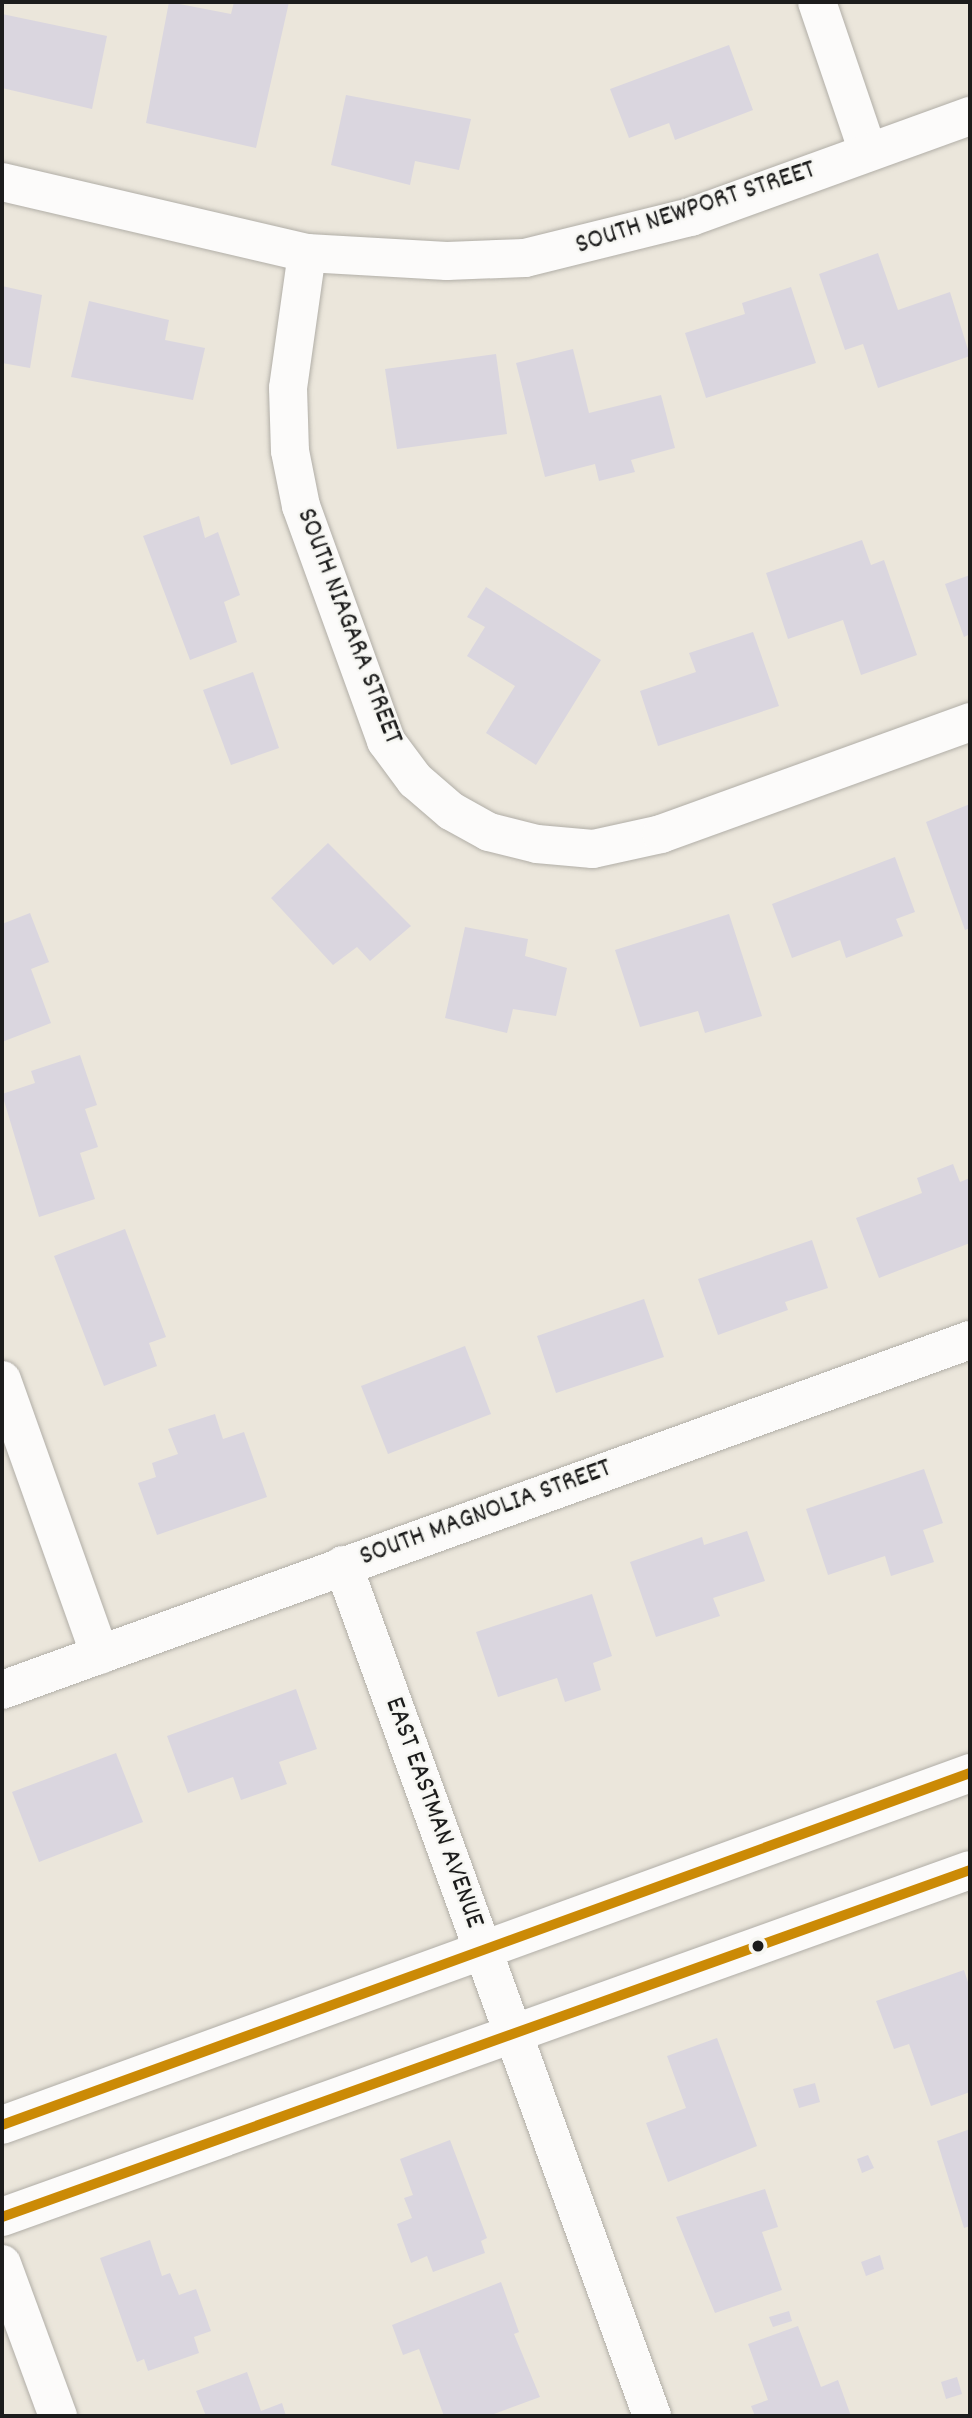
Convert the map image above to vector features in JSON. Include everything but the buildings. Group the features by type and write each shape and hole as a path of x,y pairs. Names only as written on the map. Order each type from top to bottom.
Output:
{"street":[{"path":"817,2 868,152"},
{"name":"SOUTH NEWPORT STREET","path":"2,182 307,253 447,261 565,250 691,217 970,116"},
{"name":"SOUTH NIAGARA STREET","path":"307,253 288,388 290,451 301,506 386,741 415,780 451,811 489,832 537,844 593,849 661,834 970,722"},
{"name":"SOUTH MAGNOLIA STREET","path":"2,1690 970,1339"},
{"path":"2,1380 100,1654"},
{"name":"EAST EASTMAN AVENUE","path":"343,1565 652,2416"},
{"path":"2,2125 970,1773"},
{"path":"2,2217 970,1870"},
{"path":"2,2264 58,2416"}],"transit line":[{"path":"2,2125 970,1773"},
{"path":"2,2217 970,1870"}]}
